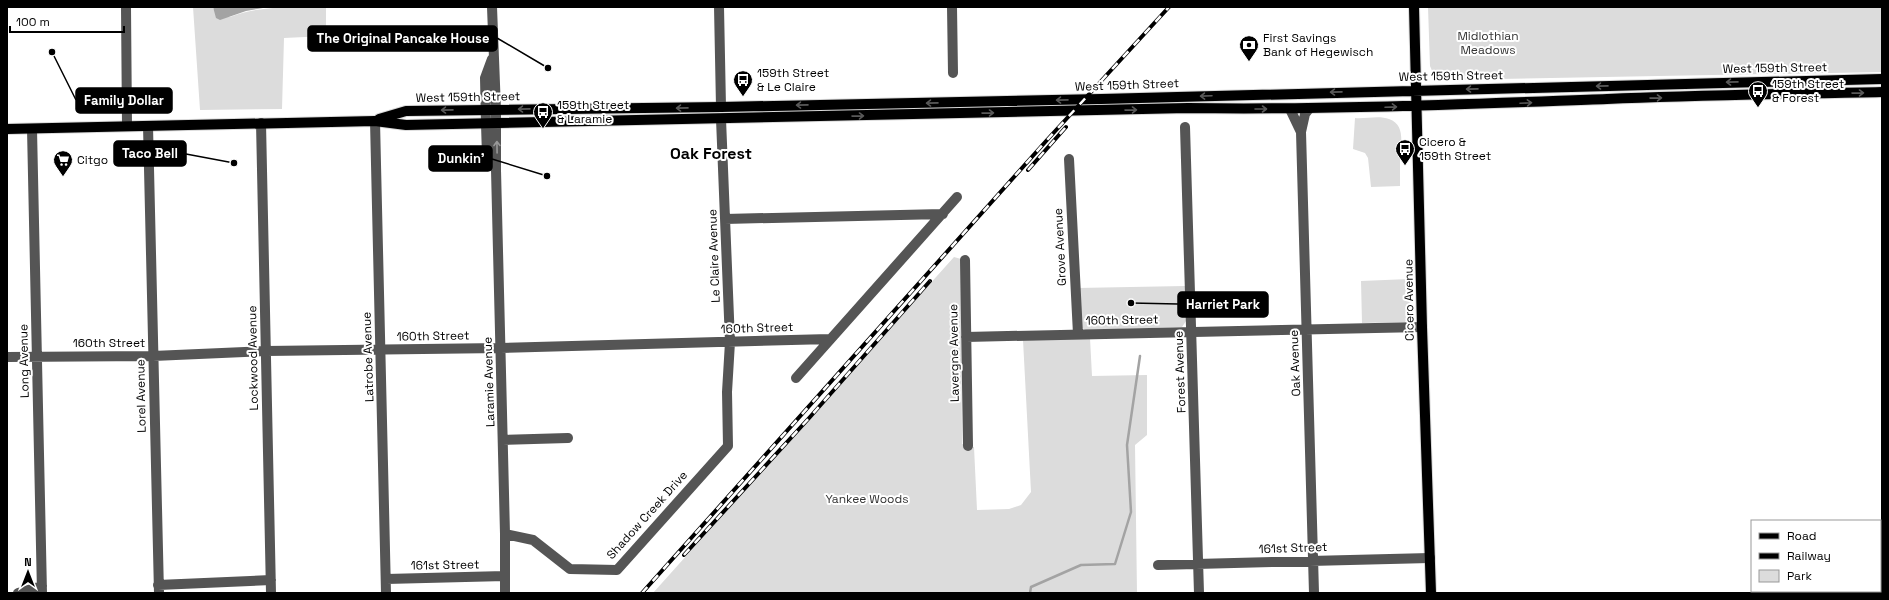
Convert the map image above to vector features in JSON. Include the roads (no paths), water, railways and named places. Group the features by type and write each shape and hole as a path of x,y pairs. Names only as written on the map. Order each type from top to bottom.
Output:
{"main road":[{"name":"Cicero Avenue","path":"1414,7 1422,327 1431,593"},
{"name":"West 159th Street","path":"375,120 406,111 721,107 1882,79"},
{"name":"West 159th Street","path":"7,129 375,120 406,125 492,124 1188,108 1309,109 1882,92"}],"street":[{"path":"126,7 127,126"},
{"name":"Laramie Avenue","path":"492,7 493,57 491,110 496,170 506,534 505,593"},
{"path":"719,7 721,107"},
{"path":"952,7 953,73"},
{"name":"Oak Avenue","path":"1290,109 1301,132"},
{"name":"Oak Avenue","path":"1309,109 1305,114 1301,132 1314,593"},
{"name":"Le Claire Avenue","path":"721,119 730,342 727,392"},
{"name":"Latrobe Avenue","path":"375,120 386,593"},
{"name":"Lockwood Avenue","path":"261,123 271,593"},
{"name":"Lorel Avenue","path":"148,126 158,589"},
{"name":"Forest Avenue","path":"1185,127 1199,593"},
{"name":"Long Avenue","path":"32,129 42,590"},
{"name":"Grove Avenue","path":"1069,159 1078,334"},
{"path":"796,378 943,214 956,196"},
{"path":"725,219 943,214"},
{"name":"Lavergne Avenue","path":"965,260 968,446"},
{"name":"160th Street","path":"966,337 1422,327"},
{"name":"160th Street","path":"7,358 37,356 153,356 266,351 501,348 830,339"},
{"name":"Shadow Creek Drive","path":"506,534 533,540 570,569 617,570 728,446 727,392"},
{"path":"503,440 568,438"},
{"name":"161st Street","path":"1158,565 1430,558"},
{"name":"161st Street","path":"386,579 505,576"},
{"path":"158,589 271,580"},
{"path":"18,593 42,590"}],"waterway":[{"path":"1030,593 1031,587 1081,565 1115,564 1131,512 1127,445 1140,356"}],"railway":[{"path":"642,593 1047,140 1169,7"},
{"path":"1028,170 1066,127"},
{"path":"684,555 810,417 930,281"}],"place":[{"name":"Family Dollar","path":"52,52"},
{"name":"First Savings Bank of Hegewisch","path":"1249,62"},
{"name":"The Original Pancake House","path":"548,68"},
{"name":"159th Street & Le Claire","path":"743,97"},
{"name":"159th Street & Forest","path":"1758,108"},
{"name":"159th Street & Laramie","path":"543,129"},
{"name":"Taco Bell","path":"234,163"},
{"name":"Cicero & 159th Street","path":"1405,166"},
{"name":"Dunkin'","path":"547,176"},
{"name":"Citgo","path":"63,177"},
{"name":"Harriet Park","path":"1131,303"}],"district":[{"name":"Oak Forest","path":"711,153"}],"park label":[{"name":"Midlothian Meadows","path":"1488,43"},
{"name":"Yankee Woods","path":"867,499"}]}
